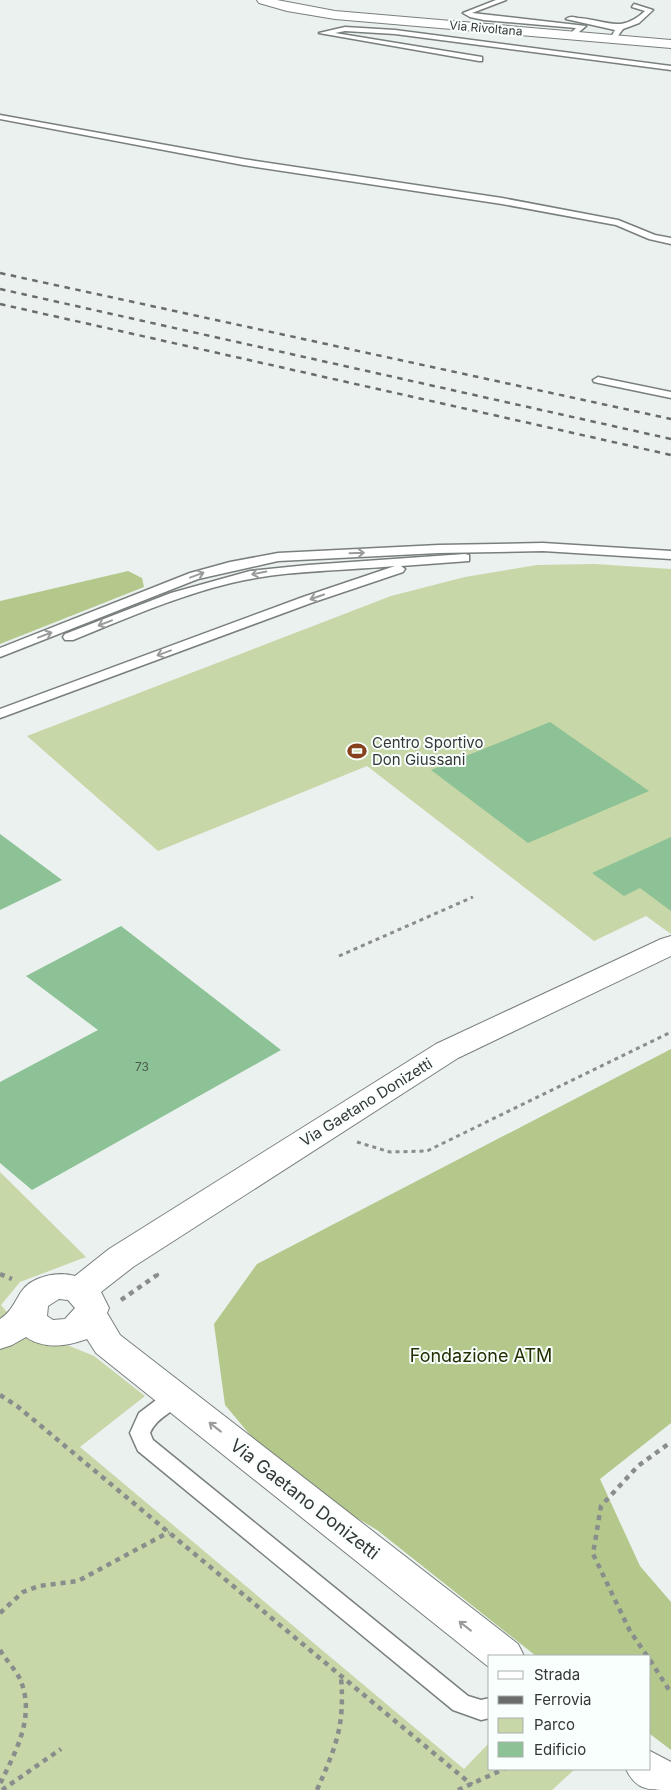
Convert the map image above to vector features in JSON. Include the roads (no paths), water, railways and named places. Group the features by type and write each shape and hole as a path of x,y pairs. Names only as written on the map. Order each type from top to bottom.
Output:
{"street":[{"name":"Via Rivoltana","path":"263,0 302,10 374,19 617,34 671,44"},
{"name":"Via Rivoltana","path":"278,0 302,10"},
{"name":"Via Gaetano Donizetti","path":"503,1655 108,1344 85,1303 121,1258 447,1051 671,945"},
{"path":"0,1336 18,1325 32,1301 48,1289 70,1286 85,1303"},
{"path":"648,1770 671,1787"}],"lane":[{"path":"503,0 466,13 484,18 578,31"},
{"path":"473,10 591,21 617,34 636,24 650,10 634,6"},
{"path":"479,59 323,32 345,29 395,32 671,68"},
{"path":"0,117 243,162 511,203 618,223 652,237 671,241"},
{"path":"598,380 671,395"},
{"path":"0,653 194,576 230,566 278,557 439,549 543,547 671,555"},
{"path":"0,664 175,596 230,579 279,569 458,558 541,556 671,564"},
{"path":"0,714 316,597 376,576 430,561"},
{"path":"175,1396 146,1419 140,1433 145,1445 460,1703 482,1710 488,1708"}],"railway":[{"path":"0,273 671,419"},
{"path":"0,289 671,439"},
{"path":"0,304 671,455"}],"place":[{"name":"Centro Sportivo Don Giussani","path":"357,751"}],"park label":[{"name":"Fondazione ATM","path":"481,1355"}]}
